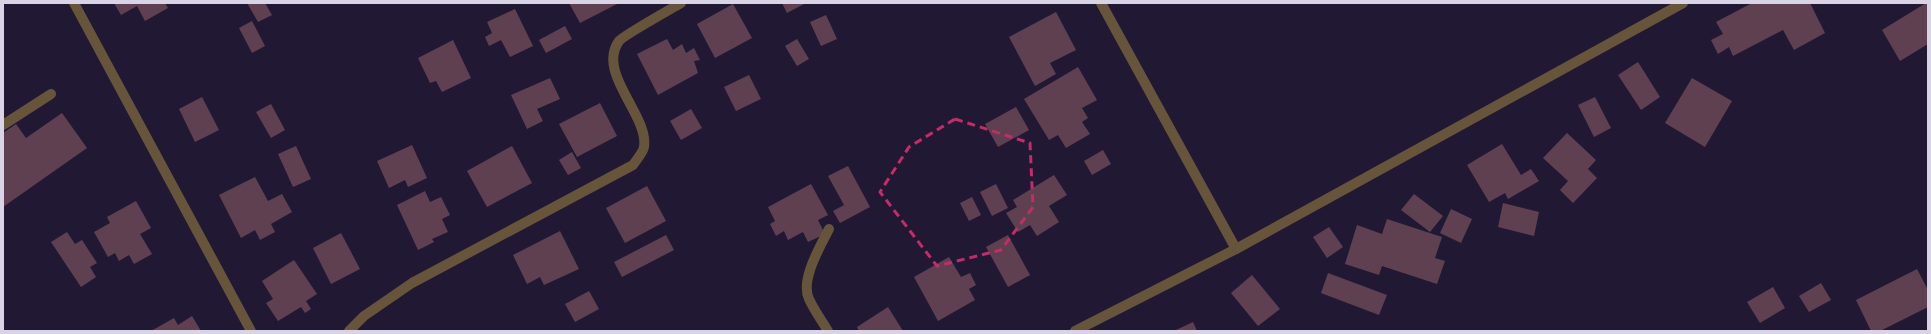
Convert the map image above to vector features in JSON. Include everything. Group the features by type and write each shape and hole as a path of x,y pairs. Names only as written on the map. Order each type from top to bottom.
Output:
{"street":[{"path":"74,3 251,331"},
{"path":"350,331 364,316 412,283 633,165 644,148 644,135 616,76 612,59 619,41 681,3"},
{"path":"1101,3 1236,249"},
{"path":"1075,331 1236,249 1683,3"},
{"path":"3,125 51,94"},
{"path":"828,331 808,298 805,284 829,229"}],"highlighted area":[{"path":"955,119 1030,143 1033,207 1001,250 937,266 880,192 909,147"}],"building":[{"path":"114,3 165,3 168,8 145,21 137,6 121,15"},
{"path":"247,3 265,3 272,15 258,22"},
{"path":"569,3 619,3 580,23"},
{"path":"782,3 806,3 787,13"},
{"path":"1752,3 1810,3 1825,33 1794,50 1783,30 1733,56 1729,47 1718,54 1711,40 1723,34 1716,22"},
{"path":"1928,3 1928,44 1900,61 1882,30"},
{"path":"733,4 752,38 715,58 697,24"},
{"path":"515,9 533,46 510,57 501,40 489,46 485,37 492,33 487,22"},
{"path":"1056,12 1076,50 1050,63 1056,74 1035,86 1009,37"},
{"path":"826,15 837,39 821,46 810,22"},
{"path":"252,21 265,46 252,53 239,28"},
{"path":"565,26 572,39 546,53 539,40"},
{"path":"667,39 673,50 682,44 686,53 694,48 700,60 694,61 698,73 658,95 637,54"},
{"path":"797,39 809,59 797,66 785,46"},
{"path":"453,40 471,78 442,92 436,81 430,83 418,58"},
{"path":"1638,62 1660,97 1641,110 1618,75"},
{"path":"1078,67 1097,100 1082,108 1088,118 1082,122 1090,134 1066,148 1058,135 1049,140 1024,99"},
{"path":"749,75 761,99 736,111 724,87"},
{"path":"550,78 560,99 537,109 543,121 527,129 511,95"},
{"path":"1692,78 1732,101 1705,147 1665,123"},
{"path":"202,97 219,130 195,142 179,109"},
{"path":"1595,97 1611,128 1594,137 1578,105"},
{"path":"600,103 617,136 577,157 559,124"},
{"path":"271,104 285,130 271,138 256,112"},
{"path":"1016,107 1029,130 998,147 985,124"},
{"path":"691,109 702,128 681,140 670,121"},
{"path":"62,113 87,148 3,207 3,133 16,124 26,138"},
{"path":"1567,133 1596,160 1588,169 1597,178 1573,203 1560,190 1568,181 1543,158"},
{"path":"1502,144 1521,175 1531,169 1539,181 1508,199 1505,193 1489,202 1467,165"},
{"path":"412,145 427,178 408,187 405,180 389,188 377,161"},
{"path":"296,146 311,179 293,187 278,154"},
{"path":"512,146 532,183 487,207 467,171"},
{"path":"1103,150 1111,164 1092,175 1084,161"},
{"path":"572,152 581,168 568,175 559,160"},
{"path":"848,166 870,207 840,223 833,211 844,205 828,176"},
{"path":"1054,175 1067,195 1049,206 1059,222 1037,236 1030,225 1018,232 1006,213 1017,207 1013,200"},
{"path":"255,177 268,201 282,194 292,212 271,224 275,232 260,240 255,230 241,238 219,195"},
{"path":"811,184 828,215 818,220 825,234 808,242 803,232 788,240 784,231 776,236 770,224 775,221 768,207"},
{"path":"996,184 1008,208 992,216 980,192"},
{"path":"647,186 666,221 625,243 606,208"},
{"path":"425,191 430,202 441,197 450,215 442,219 448,232 432,239 434,242 418,250 397,205"},
{"path":"1414,194 1443,216 1430,232 1401,210"},
{"path":"972,197 981,215 969,221 960,203"},
{"path":"136,201 151,228 140,234 152,254 134,264 129,255 119,261 115,253 108,257 94,232 110,223 107,217"},
{"path":"1503,203 1539,212 1534,236 1498,227"},
{"path":"1451,209 1472,219 1461,243 1440,233"},
{"path":"1387,219 1442,237 1435,258 1445,261 1437,284 1382,266 1379,275 1345,264 1357,225 1382,234"},
{"path":"1329,227 1343,247 1327,258 1313,237"},
{"path":"560,231 579,269 544,285 540,277 527,284 513,255"},
{"path":"67,232 75,244 82,240 97,263 90,267 96,277 81,287 51,242"},
{"path":"341,233 360,269 331,284 313,248"},
{"path":"666,235 674,250 622,277 614,262"},
{"path":"1008,235 1030,275 1008,287 986,247"},
{"path":"949,257 961,277 970,273 976,285 969,289 975,300 938,321 914,277"},
{"path":"294,260 317,294 306,301 311,309 305,313 301,307 278,321 266,303 273,299 262,281"},
{"path":"1917,269 1928,290 1928,307 1880,331 1871,331 1856,300"},
{"path":"1328,273 1387,295 1379,315 1321,293"},
{"path":"1252,275 1280,309 1258,326 1231,293"},
{"path":"1821,283 1831,300 1809,312 1799,296"},
{"path":"1773,287 1785,308 1760,323 1747,302"},
{"path":"589,291 599,309 575,322 565,304"},
{"path":"888,307 903,331 859,331 857,327"},
{"path":"192,316 201,331 151,331 174,318 178,325"},
{"path":"1193,322 1197,331 1174,331"}]}
